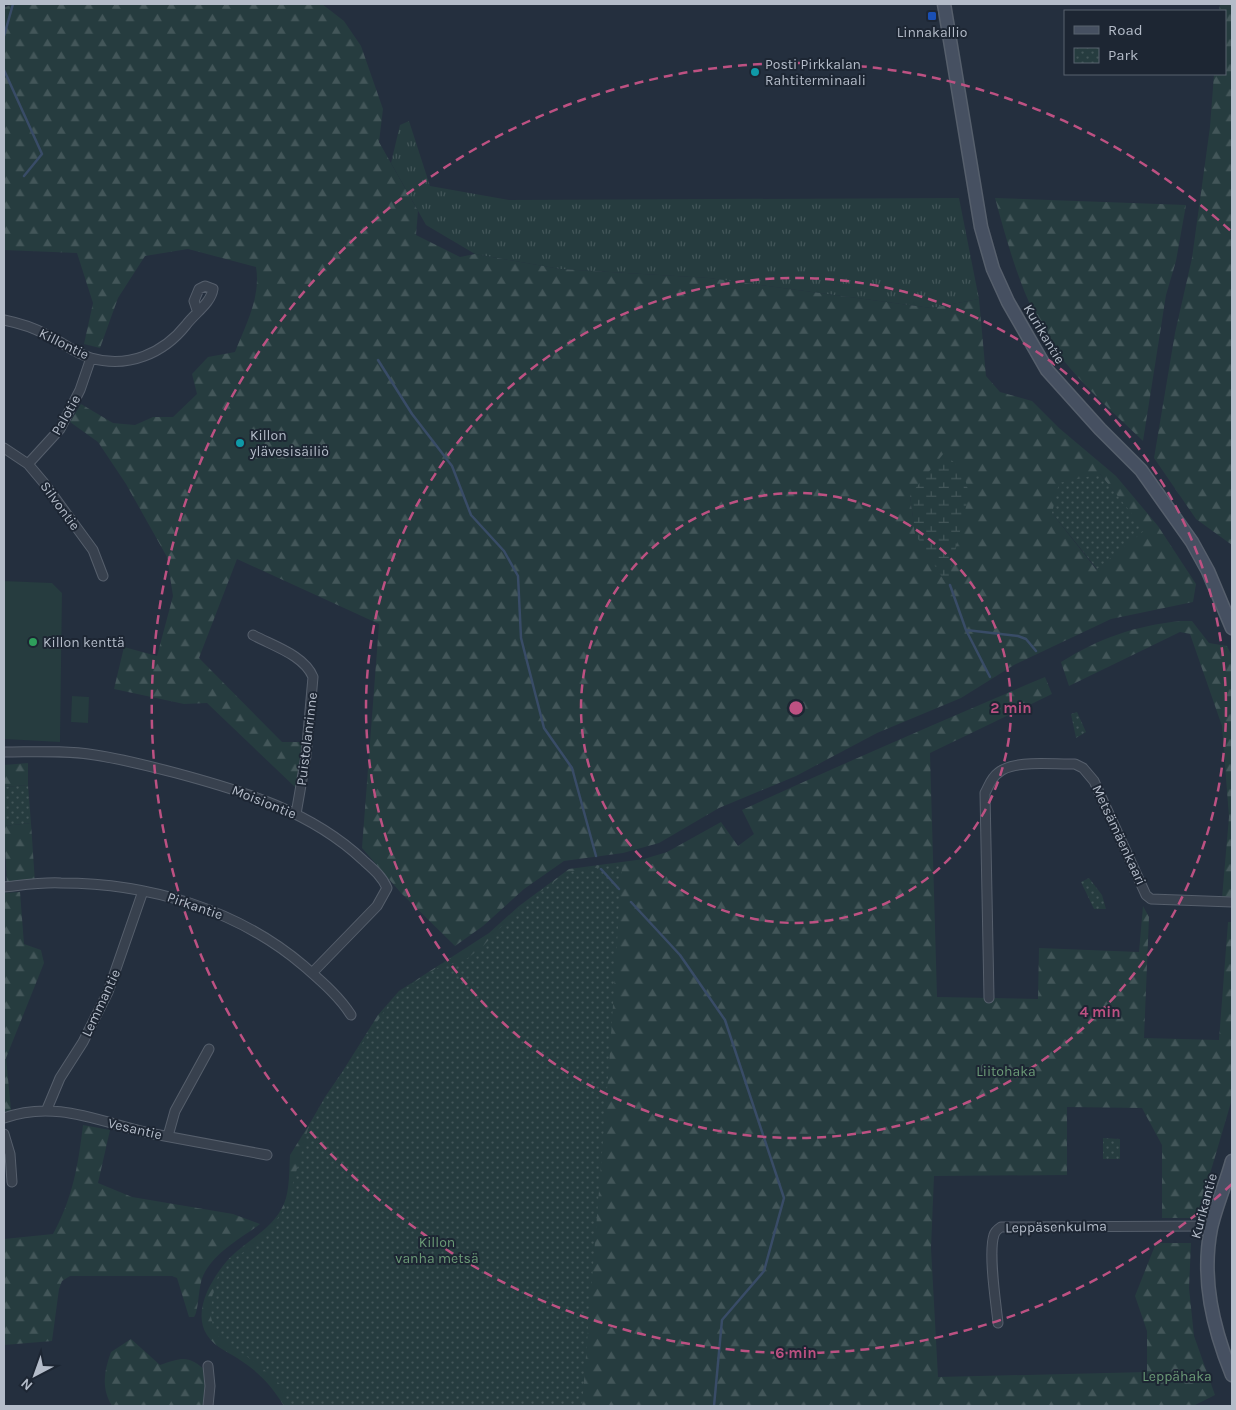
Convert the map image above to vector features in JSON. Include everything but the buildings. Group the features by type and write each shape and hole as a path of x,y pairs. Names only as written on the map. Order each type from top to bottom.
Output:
{"main road":[{"name":"Kurikantie","path":"944,4 982,227 993,269 1008,302 1047,370 1100,429 1141,470 1192,542 1232,628"},
{"name":"Kurikantie","path":"1232,1161 1212,1226 1207,1257 1208,1292 1214,1323 1232,1375"}],"street":[{"name":"Killontie","path":"4,320 23,324 92,358 119,361 157,352 181,332 197,310"},
{"name":"Palotie","path":"28,464 60,430 80,390 92,358"},
{"name":"Silvontie","path":"4,448 28,464 93,550 103,576"},
{"name":"Puistolanrinne","path":"254,635 299,660 309,668 313,677 306,756 296,814"},
{"name":"Moisiontie","path":"4,752 54,752 96,755 232,789 296,814 320,826 353,850 379,876 387,888 377,906 312,973"},
{"name":"Metsämäenkaari","path":"989,998 985,793 993,778 999,772 1012,765 1075,764 1084,768 1094,781 1146,895 1151,899 1232,902"},
{"name":"Pirkantie","path":"4,887 81,883 142,891 184,901 231,919 282,947 312,973 352,1015"},
{"name":"Lemmantie","path":"47,1109 60,1078 84,1040 108,992 142,891"},
{"path":"168,1136 175,1111 208,1049"},
{"name":"Vesantie","path":"4,1118 17,1113 47,1109 63,1111 168,1136 267,1156"},
{"path":"4,1134 10,1154 12,1182"},
{"name":"Leppäsenkulma","path":"998,1323 993,1271 993,1236 1001,1226 1212,1226"},
{"path":"208,1366 210,1386 208,1406"}],"green space":[{"path":"12,4 322,4 344,21 361,46 383,109 379,142 418,211 416,235 460,257 475,254 560,269 709,278 931,308 979,299 986,376 1000,392 1032,401 1059,428 1116,476 1158,526 1196,584 1193,602 1111,619 1014,665 961,698 877,733 796,776 719,808 659,843 623,853 564,861 524,889 483,926 455,946 401,893 362,848 379,624 237,559 199,658 282,742 302,742 296,788 207,703 184,704 114,689 124,647 157,656 173,596 167,557 126,484 98,442 70,422 81,404 113,423 135,425 153,417 173,417 197,394 192,374 208,357 235,352 248,321 254,300 257,278 256,267 188,249 145,256 118,298 100,348 84,344 93,303 77,253 4,250 4,8","holes":["1100,474 1144,530 1096,569 1052,513","910,495 947,584 915,533"]},
{"path":"1220,4 1232,4 1232,545 1196,519 1154,458 1175,333 1192,258 1210,127 1214,75 1226,75 1226,10 1219,10"},
{"path":"409,121 430,186 509,200 959,198 979,299 931,308 709,278 560,269 475,254 426,225 391,163 400,125"},
{"path":"995,198 1186,205 1176,261 1166,295 1143,441 1084,384 1057,352 1046,335 1029,303"},
{"path":"944,453 963,471 969,494 947,585 915,534 910,495"},
{"path":"1100,474 1145,530 1097,569 1052,513 1059,483"},
{"name":"Killon kenttä","path":"4,581 52,583 62,593 60,742 4,739"},
{"path":"1192,621 1209,643 1227,646 1232,656 1232,897 1222,898 1229,817 1222,726 1190,634 1180,632 1069,686 1061,662 1090,646 1118,634 1147,626"},
{"path":"1045,677 1052,694 930,753 937,997 1038,999 1039,948 1139,952 1143,906 1149,917 1144,1038 1219,1040 1228,922 1232,922 1232,1099 1197,1218 1162,1218 1162,1145 1142,1108 1067,1107 1067,1175 934,1176 931,1248 938,1377 1147,1372 1147,1331 1135,1296 1156,1243 1191,1243 1189,1288 1194,1336 1215,1395 1193,1406 284,1406 261,1376 210,1340 203,1326 202,1316 202,1307 209,1287 226,1262 265,1229 279,1213 287,1192 290,1155 378,1015 399,991 489,933 519,906 569,869 644,859 667,852 721,822 738,846 754,834 742,810 893,742"},
{"path":"72,696 89,697 88,723 71,722"},
{"path":"1077,712 1086,732 1076,738 1071,714"},
{"path":"28,763 28,785 4,787 4,765"},
{"path":"28,785 31,823 4,826 4,787"},
{"path":"31,823 35,883 7,886 4,826"},
{"name":"Killon vanha metsä","path":"622,864 610,1052 582,1406 286,1406 283,1387 259,1365 215,1334 211,1317 212,1297 219,1273 233,1259 263,1239 287,1205 309,1125 325,1097 392,1000 401,991 435,969 468,958 484,945 519,908 567,872"},
{"path":"1089,878 1102,895 1106,909 1094,909 1081,882"},
{"path":"20,892 24,944 41,950 44,963 6,1058 11,1110 4,1113 4,893"},
{"path":"83,1125 110,1130 98,1183 132,1197 233,1214 260,1224 213,1260 201,1281 197,1310 194,1317 189,1317 177,1278 172,1276 70,1276 62,1281 59,1289 52,1341 4,1345 4,1239 53,1234 74,1181"},
{"path":"1103,1138 1120,1139 1120,1159 1103,1159"},
{"path":"131,1339 160,1365 185,1359 201,1366 207,1372 207,1406 112,1406 106,1393 105,1373 111,1352"}],"waterway":[{"path":"4,36 13,4"},
{"path":"4,70 42,154 24,176"},
{"path":"378,360 412,414 452,466 471,515 504,551 518,576 521,638 544,728 572,768 596,856"},
{"path":"950,585 966,630 990,677"},
{"path":"966,630 1018,636 1026,639 1036,651"},
{"path":"601,869 619,889"},
{"path":"631,902 680,955 725,1020 784,1198 764,1271 722,1320 714,1406"}],"place":[{"name":"Linnakallio","path":"932,16"},
{"name":"Posti Pirkkalan Rahtiterminaali","path":"755,72"},
{"name":"Killon ylävesisäiliö","path":"240,443"},
{"name":"Killon kenttä","path":"33,642"}],"park label":[{"name":"Liitohaka","path":"1006,1071"},
{"name":"Leppähaka","path":"1177,1376"}]}
